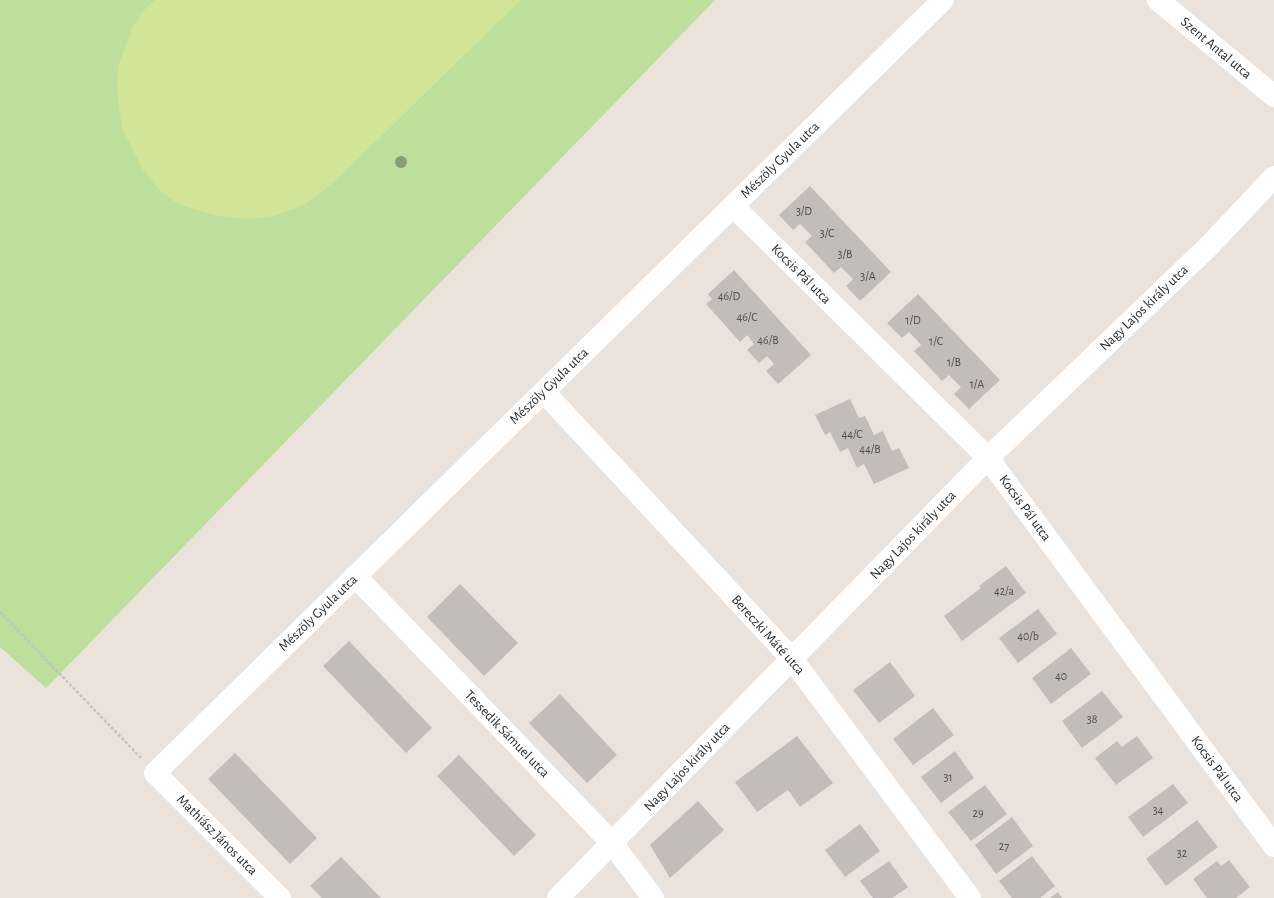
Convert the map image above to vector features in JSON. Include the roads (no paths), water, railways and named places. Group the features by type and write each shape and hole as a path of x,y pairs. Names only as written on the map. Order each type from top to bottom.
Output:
{"street":[{"name":"Mészöly Gyula utca","path":"155,773 943,0"},
{"name":"Szent Antal utca","path":"1158,0 1274,96"},
{"name":"Nagy Lajos király utca","path":"558,898 988,458 1210,245 1274,178"},
{"name":"Kocsis Pál utca","path":"733,206 988,458 1274,846"},
{"name":"Bereczki Máté utca","path":"544,392 792,659 970,898"},
{"name":"Tessedik Sámuel utca","path":"355,576 612,843 653,898"},
{"name":"Mathiász János utca","path":"155,773 280,898"}]}
